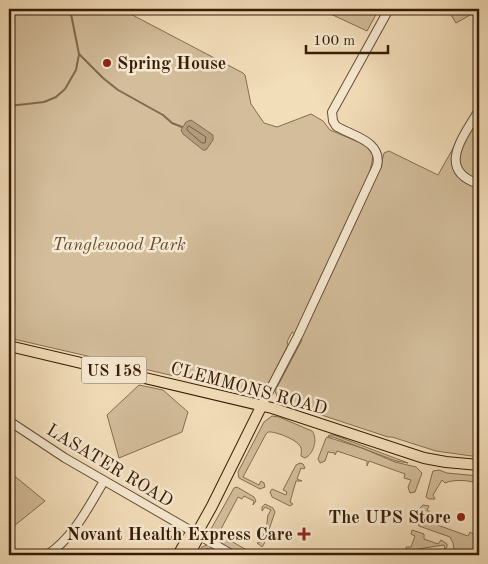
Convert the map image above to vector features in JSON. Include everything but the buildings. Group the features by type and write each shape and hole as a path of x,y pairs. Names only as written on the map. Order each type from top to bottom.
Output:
{"main road":[{"name":"CLEMMONS ROAD","path":"9,346 262,405 424,458 479,465"},
{"path":"189,555 197,540 197,534 262,405"},
{"path":"178,555 189,536 197,534"}],"street":[{"path":"262,405 298,336 377,166 378,156 375,149 370,144 336,126 333,122 332,112 389,9"},
{"path":"479,110 458,148 455,161 462,176 479,184"},
{"name":"LASATER ROAD","path":"9,421 104,481 233,555"},
{"path":"47,555 58,548 81,520 104,481"}],"green space":[{"name":"Tanglewood Park","path":"9,9 121,9 243,73 251,104 264,123 277,127 311,114 323,121 330,130 370,147 374,152 369,176 295,334 292,332 287,342 288,345 269,383 264,385 257,395 9,338"},
{"path":"320,9 379,9 367,31"},
{"path":"452,9 479,10 456,23 451,15"},
{"path":"479,102 479,457 436,451 279,401 275,391 302,340 301,338 384,153 389,151 438,175"},
{"path":"139,385 163,390 188,412 182,432 119,458 107,415"},
{"path":"272,416 279,417 312,431 315,442 313,450 305,458 301,456 299,445 292,439 268,432 243,477 259,485 261,481 264,483 265,487 260,489 239,478 238,472 264,422"},
{"path":"329,435 334,435 408,463 396,461 333,437 328,437"},
{"path":"327,437 362,448 395,462 416,467 422,473 415,492 410,493 408,487 411,480 404,478 405,474 369,461 367,466 367,461 337,451 335,455 335,453 328,452 325,461 320,463 318,459"},
{"path":"300,463 305,468 301,468 297,479 302,481 296,481 290,502 293,504 290,506 272,497 270,492 272,489 286,495 287,492 283,490 296,465"},
{"path":"439,470 447,473 479,476 479,484 462,481 445,483 442,480 433,495 435,499 429,499 426,497 433,471"},
{"path":"12,474 45,501 9,530 9,477"},
{"path":"237,487 254,497 256,501 253,505 254,501 244,496 242,499 238,497 221,529 224,531 223,536 228,539 230,536 231,541 252,553 252,549 255,550 257,555 240,555 212,539 211,529 234,488"},
{"path":"265,504 273,508 275,512 262,547 257,543 259,543 266,530 268,515 271,510 265,507 262,511 262,507"},
{"path":"423,505 429,506 427,510 434,514 436,512 439,513 438,516 434,515 432,523 468,536 470,532 473,534 478,527 474,524 479,513 479,555 455,555 450,537 419,526 416,520"},
{"path":"412,530 424,534 424,539 438,544 441,540 447,544 447,547 445,549 444,545 418,549 417,553 406,549 406,547 411,547 415,536 411,534"},
{"path":"207,545 225,555 213,553 201,555 203,552 211,550 207,548 197,555 202,547"}],"water":[{"path":"191,120 213,135 213,140 206,150 203,150 183,134 181,130 186,122"}],"waterway":[{"path":"9,106 44,102 56,97 65,89 76,70 79,54 70,9"},
{"path":"79,54 118,90 163,115 172,123 182,127"}],"place":[{"name":"Spring House","path":"107,63"},
{"name":"The UPS Store","path":"461,517"},
{"name":"Novant Health Express Care","path":"304,534"}]}
